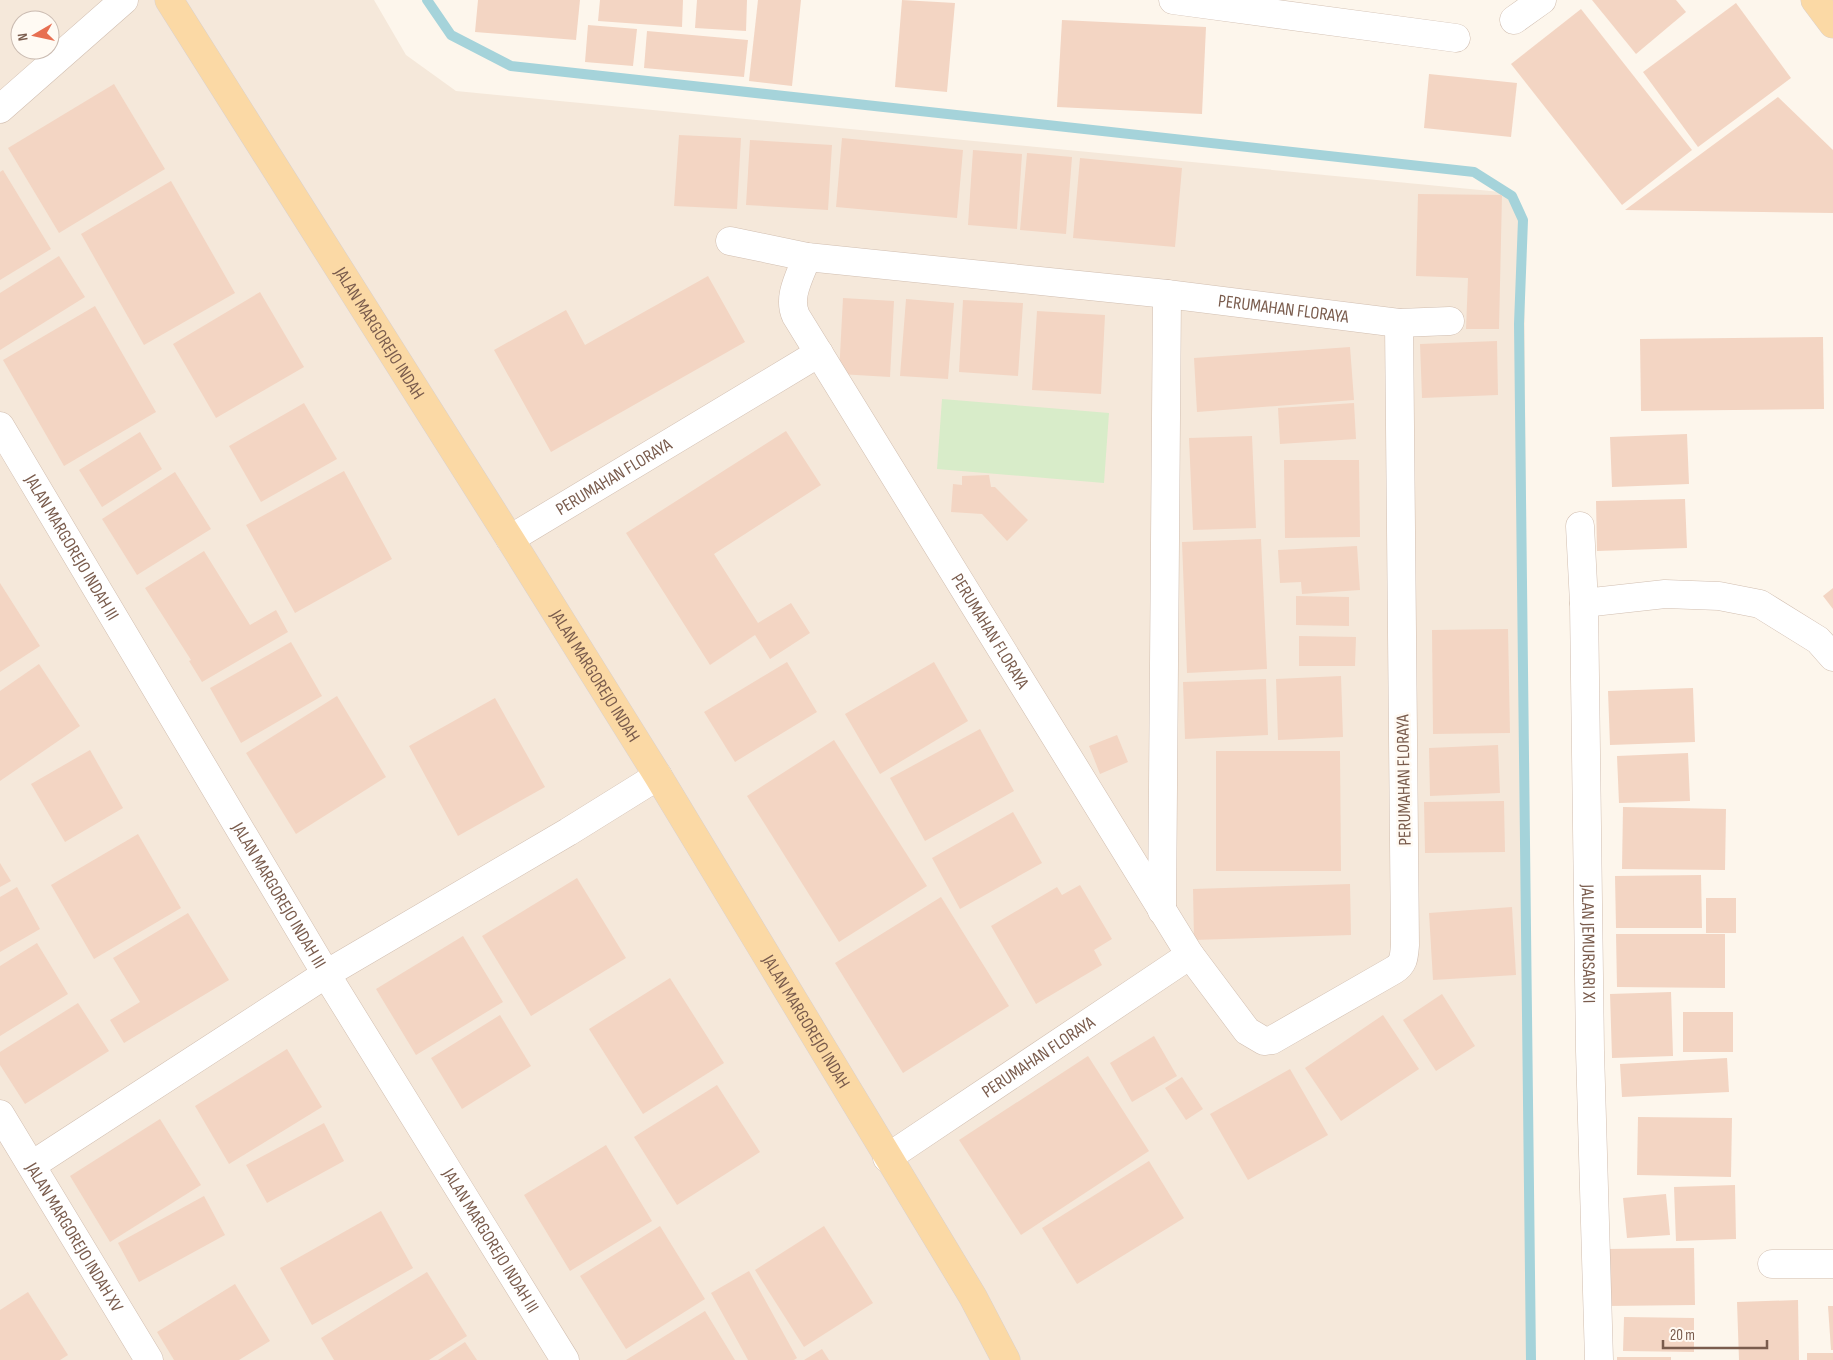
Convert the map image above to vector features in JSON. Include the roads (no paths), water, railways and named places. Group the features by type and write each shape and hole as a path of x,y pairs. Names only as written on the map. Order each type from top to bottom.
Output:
{"main road":[{"name":"JALAN MARGOREJO INDAH","path":"169,0 658,776 973,1297 1006,1360"},
{"path":"1815,0 1833,24"}],"street":[{"path":"0,109 124,0"},
{"path":"1173,0 1226,4 1456,38"},
{"path":"1514,20 1542,0"},
{"path":"730,241 807,257"},
{"name":"PERUMAHAN FLORAYA","path":"1399,323 1404,960 1394,970 1272,1040 1264,1041 1247,1031 1190,955 1162,911 819,353 792,308 792,298 807,257 1167,294 1399,323 1450,321"},
{"path":"1162,911 1167,294"},
{"name":"PERUMAHAN FLORAYA","path":"510,539 819,353"},
{"name":"JALAN MARGOREJO INDAH III","path":"0,426 326,974 565,1360"},
{"name":"JALAN JEMURSARI XI","path":"1580,526 1584,603 1590,1051 1599,1360"},
{"path":"1584,603 1665,594 1719,596 1760,604 1818,640 1833,658"},
{"path":"32,1165 326,974 568,832 658,776"},
{"name":"PERUMAHAN FLORAYA","path":"888,1158 1190,955"},
{"name":"JALAN MARGOREJO INDAH XV","path":"0,1114 149,1360"},
{"path":"1772,1264 1833,1264"}],"waterway":[{"path":"427,0 451,35 511,66 1474,172 1512,196 1523,220 1519,324 1531,1360"}]}
